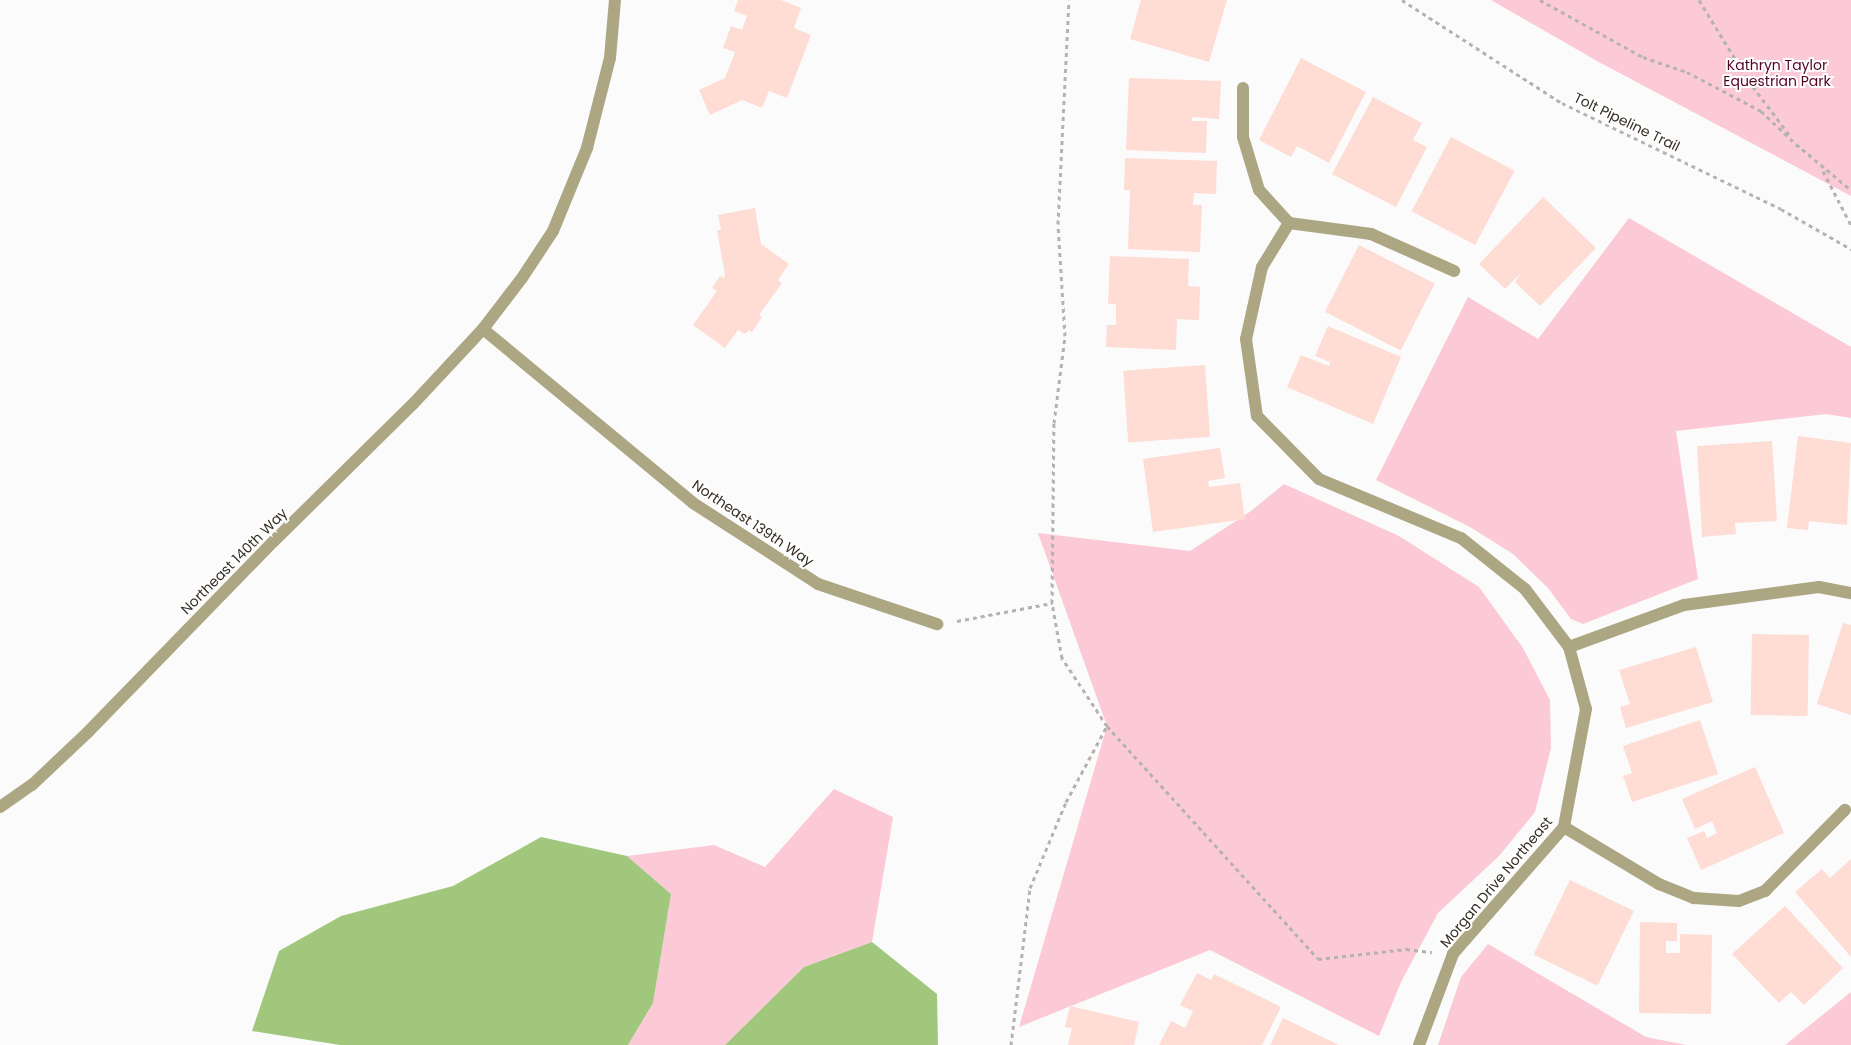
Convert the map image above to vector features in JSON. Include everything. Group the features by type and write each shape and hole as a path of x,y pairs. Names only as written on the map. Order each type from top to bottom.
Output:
{"street":[{"name":"Northeast 140th Way","path":"0,807 32,785 88,732 413,404 483,328 522,278 552,231 587,148 610,58 615,0"},
{"path":"1243,88 1243,137 1259,190 1289,223 1371,234 1454,271"},
{"name":"Morgan Drive Northeast","path":"1289,223 1262,267 1246,339 1257,416 1319,479 1461,538 1524,589 1570,647 1586,709 1564,827 1453,954 1419,1045"},
{"name":"Northeast 139th Way","path":"483,328 693,503 818,584 937,624"},
{"path":"1570,647 1684,605 1819,587 1851,593"},
{"path":"1564,827 1659,884 1694,898 1740,901 1765,891 1845,810"}],"path":[{"path":"1069,0 1058,224 1065,336 1054,423 1052,603 1062,658 1107,726 1318,959 1406,949 1453,954"},
{"name":"Tolt Pipeline Trail","path":"1402,0 1562,103 1780,209 1851,249"},
{"path":"1540,0 1643,57 1687,72 1761,111 1822,168 1851,190"},
{"path":"1699,0 1748,80 1797,145"},
{"path":"1822,168 1851,225"},
{"path":"937,624 1052,603"},
{"path":"1011,1045 1030,888 1066,802 1107,726"}],"green space":[{"name":"Kathryn Taylor Equestrian Park","path":"1491,0 1851,0 1851,196 1597,61"},
{"path":"1629,218 1851,347 1851,418 1826,414 1676,431 1698,579 1583,624 1571,619 1548,588 1513,554 1470,527 1376,480 1468,297 1538,339"},
{"path":"1284,484 1399,536 1479,587 1523,648 1550,700 1551,748 1535,812 1499,856 1438,913 1401,982 1379,1036 1210,950 1019,1027 1107,726 1038,533 1190,551 1251,511"},
{"path":"834,789 893,817 872,942 804,967 725,1045 628,1045 653,1003 671,894 627,856 714,845 765,867"},
{"path":"1488,944 1646,1037 1686,1045 1438,1045 1461,977"},
{"path":"1851,992 1851,1045 1785,1045"}],"shaded area":[{"path":"541,837 627,856 671,894 653,1003 628,1045 340,1045 252,1031 279,951 341,916 453,886"},
{"path":"872,942 937,994 938,1045 725,1045 804,967"}],"building":[{"path":"738,0 781,0 801,8 794,28 811,35 787,98 769,91 762,108 742,100 710,115 699,90 725,78 735,52 723,48 731,26 742,30 747,16 734,11"},
{"path":"1141,0 1227,0 1209,62 1130,39"},
{"path":"1301,58 1366,92 1329,163 1297,146 1291,157 1259,140"},
{"path":"1129,78 1221,81 1219,119 1192,117 1192,121 1207,121 1206,153 1126,150"},
{"path":"1373,97 1422,123 1413,140 1427,147 1396,207 1332,174"},
{"path":"1451,137 1515,171 1475,245 1412,211"},
{"path":"1125,158 1217,161 1216,194 1194,193 1193,205 1202,205 1200,252 1128,249 1130,190 1124,190"},
{"path":"1543,197 1596,248 1540,306 1515,282 1522,272 1505,289 1479,264"},
{"path":"755,208 761,244 789,264 778,280 782,283 759,315 762,317 752,332 749,330 745,334 738,330 725,348 693,325 717,291 712,288 720,276 724,278 725,275 717,230 721,230 718,215"},
{"path":"1359,245 1435,284 1401,350 1325,312"},
{"path":"1110,256 1189,259 1188,286 1200,287 1199,320 1177,319 1176,350 1106,347 1107,325 1116,325 1116,304 1108,304"},
{"path":"1328,326 1401,357 1373,424 1287,387 1301,355 1329,366 1330,362 1315,356"},
{"path":"1205,365 1210,437 1128,443 1123,371"},
{"path":"1798,436 1851,443 1847,525 1809,521 1808,530 1787,528"},
{"path":"1772,441 1777,521 1735,523 1736,534 1702,537 1697,446"},
{"path":"1220,448 1225,478 1208,481 1209,487 1240,483 1245,519 1153,532 1143,459"},
{"path":"1843,623 1851,625 1851,715 1817,704"},
{"path":"1752,634 1809,635 1808,716 1751,715"},
{"path":"1696,647 1713,702 1626,728 1620,707 1630,704 1619,670"},
{"path":"1700,720 1718,774 1632,802 1623,776 1632,773 1623,746"},
{"path":"1755,767 1784,833 1701,870 1687,838 1704,831 1707,838 1717,833 1712,821 1695,829 1682,799"},
{"path":"1851,859 1851,957 1795,892 1822,869 1830,878"},
{"path":"1570,880 1634,911 1597,986 1534,955"},
{"path":"1785,906 1843,968 1804,1005 1791,992 1779,1003 1732,954"},
{"path":"1640,922 1677,923 1677,941 1666,941 1666,953 1680,953 1680,934 1712,935 1711,1014 1639,1013"},
{"path":"1197,973 1211,980 1214,974 1281,1007 1262,1045 1159,1045 1171,1021 1185,1028 1193,1011 1180,1005"},
{"path":"1070,1006 1139,1022 1134,1045 1068,1045 1072,1028 1065,1027"},
{"path":"1283,1018 1339,1045 1270,1045"}]}
